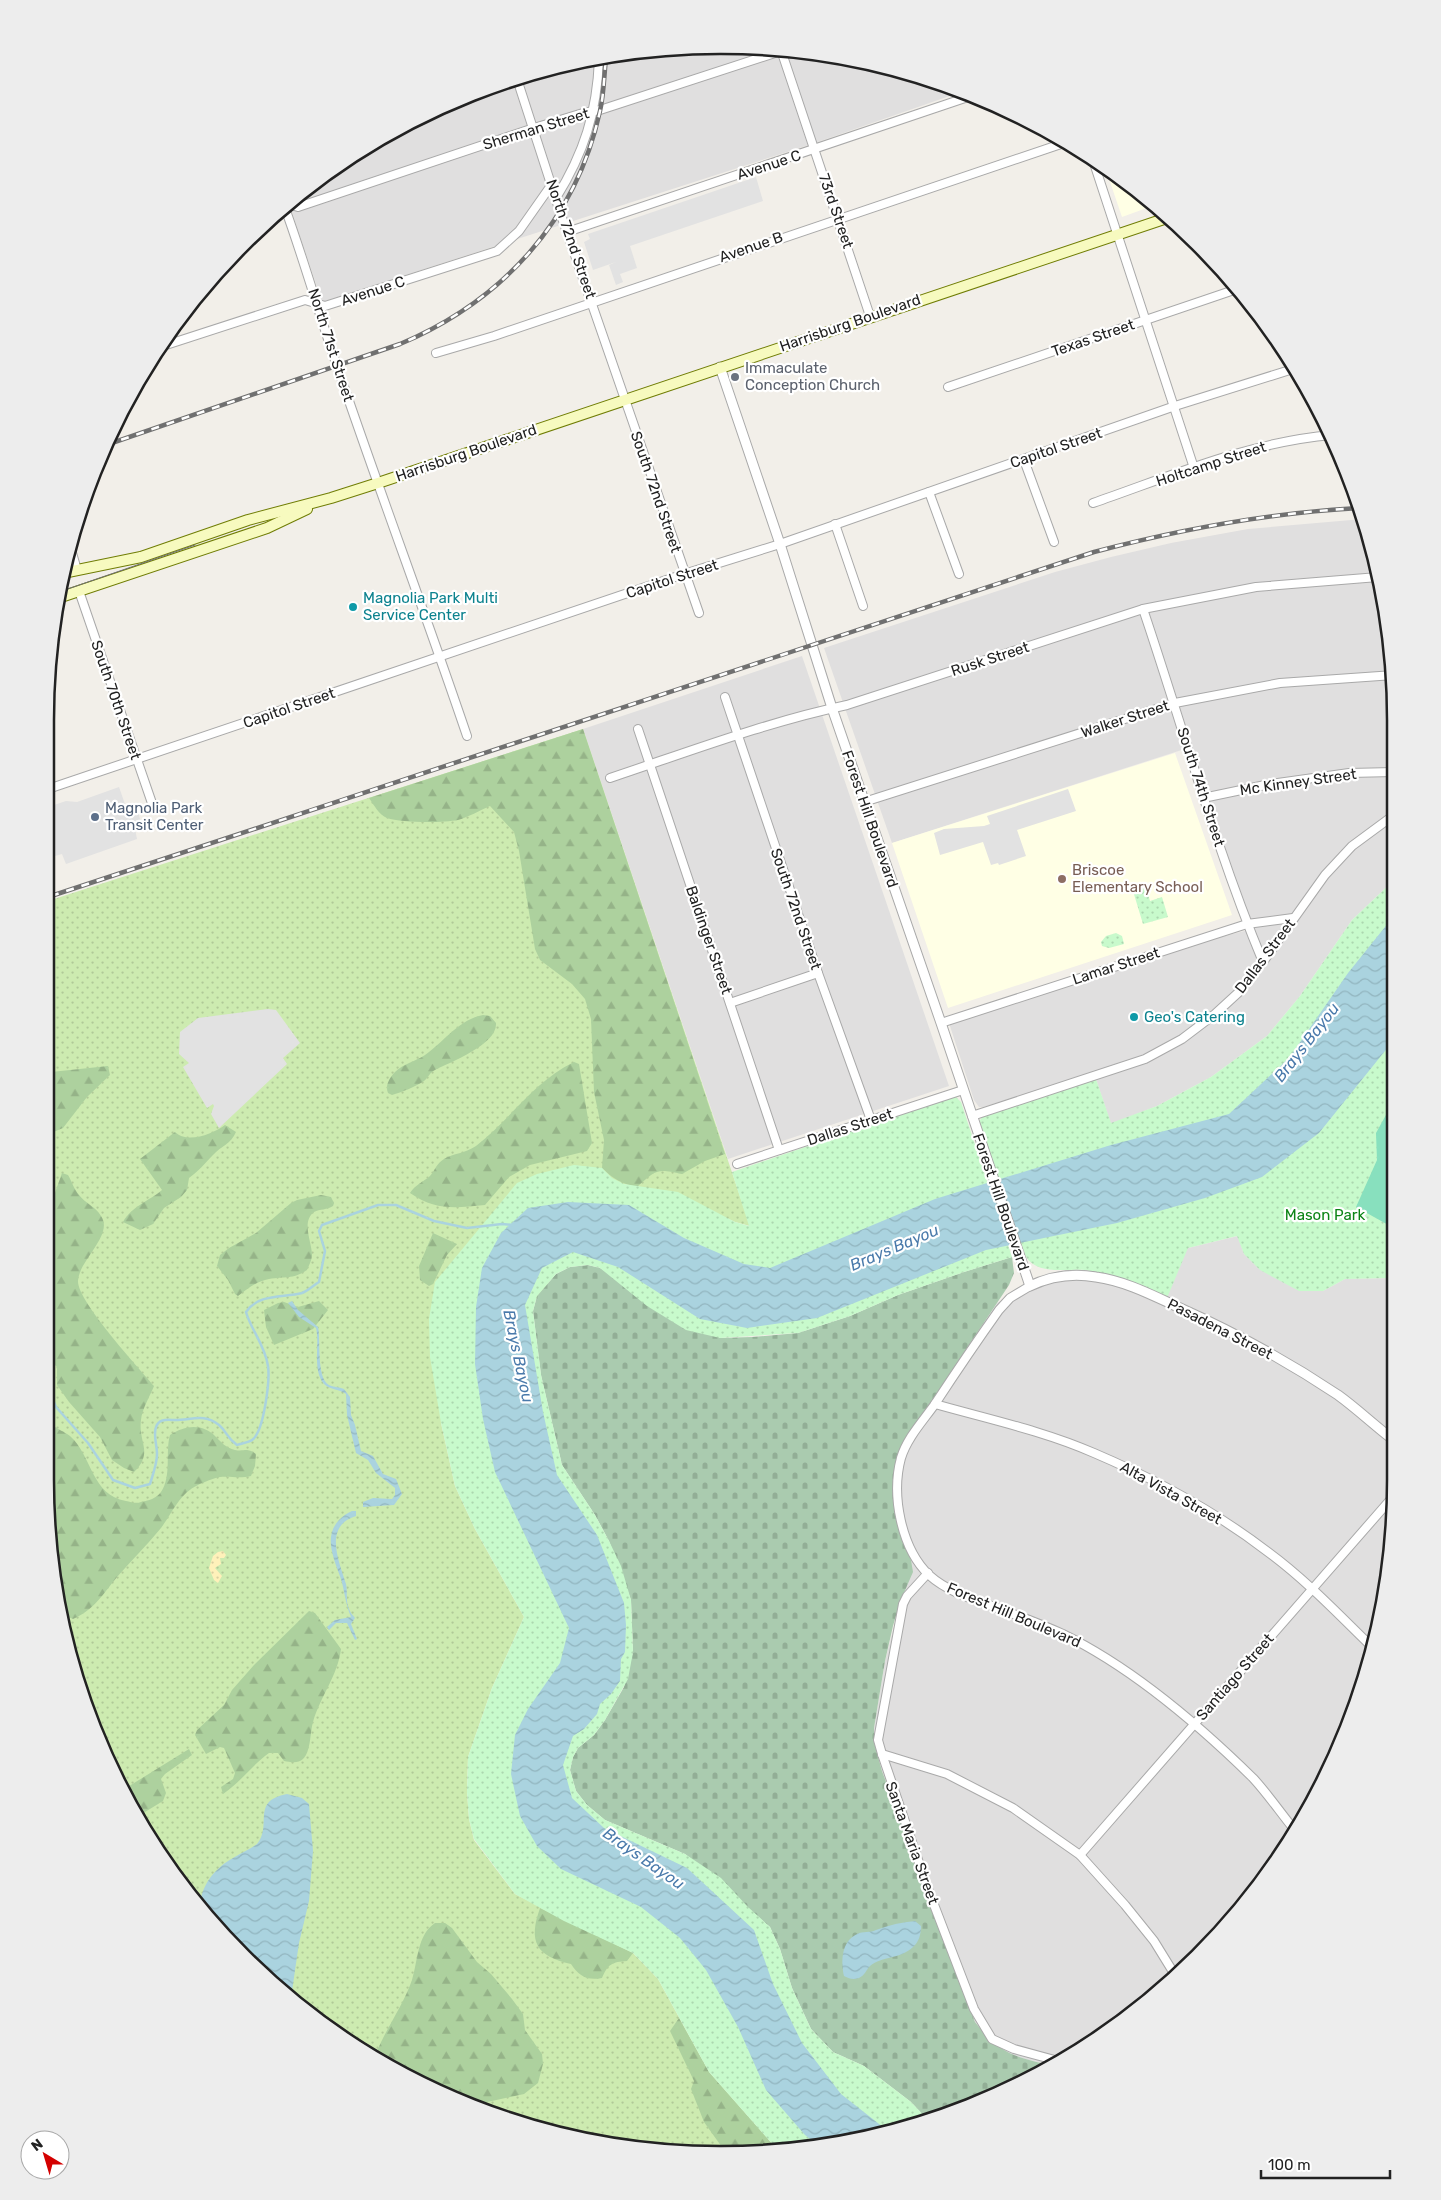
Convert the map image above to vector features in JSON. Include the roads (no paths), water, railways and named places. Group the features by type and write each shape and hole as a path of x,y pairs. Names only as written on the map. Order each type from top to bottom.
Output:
{"main road":[{"name":"Harrisburg Boulevard","path":"71,571 142,557 248,520 331,498 378,483 870,316 1161,220"},
{"name":"Harrisburg Boulevard","path":"66,595 267,528 331,498"}],"street":[{"name":"Sherman Street","path":"297,207 534,128 766,55"},
{"name":"73rd Street","path":"784,57 870,316"},
{"path":"556,198 573,171 593,111 599,65"},
{"name":"North 72nd Street","path":"519,85 567,232 625,399"},
{"name":"Avenue C","path":"567,232 961,99"},
{"name":"Avenue B","path":"436,353 494,336 592,301 1057,145"},
{"path":"1096,170 1194,468"},
{"name":"Avenue C","path":"171,343 305,300 325,306 498,251 519,231 552,184"},
{"name":"North 71st Street","path":"287,214 378,483 467,736"},
{"name":"Texas Street","path":"948,387 1230,291"},
{"name":"Forest Hill Boulevard","path":"720,367 780,544 832,708 1030,1286 1010,1298 999,1310 916,1429 901,1458 896,1495 902,1527 916,1557 938,1583 956,1593 1032,1620 1100,1654 1143,1683 1194,1725 1254,1779 1291,1825"},
{"name":"Capitol Street","path":"54,787 684,574 780,544 1175,406 1288,371"},
{"name":"South 72nd Street","path":"625,399 699,613"},
{"name":"Holtcamp Street","path":"1093,504 1245,451 1301,438 1323,436"},
{"path":"1024,460 1054,542"},
{"path":"929,492 959,574"},
{"path":"835,524 863,606"},
{"path":"74,559 77,570"},
{"name":"Rusk Street","path":"610,778 738,736 848,705 1143,609 1256,587 1371,578"},
{"name":"South 70th Street","path":"79,591 154,809"},
{"name":"South 74th Street","path":"1143,609 1175,703 1203,798 1247,924 1263,962"},
{"name":"Walker Street","path":"864,802 1175,703 1280,683 1386,676"},
{"name":"South 72nd Street","path":"725,697 818,973 871,1120"},
{"name":"Baldinger Street","path":"638,729 779,1150"},
{"name":"Mc Kinney Street","path":"1203,798 1270,784 1349,773 1387,772"},
{"name":"Dallas Street","path":"972,1116 1145,1059 1182,1039 1215,1014 1239,992 1263,962 1325,875 1352,846 1387,820"},
{"name":"Lamar Street","path":"941,1023 1247,924 1293,918"},
{"path":"730,1003 818,973"},
{"name":"Dallas Street","path":"737,1164 963,1090"},
{"name":"Pasadena Street","path":"1030,1286 1057,1276 1085,1276 1105,1279 1142,1291 1218,1325 1270,1353 1339,1396 1387,1435"},
{"name":"Alta Vista Street","path":"935,1404 1024,1429 1093,1452 1152,1480 1216,1516 1268,1552 1311,1588 1367,1642"},
{"name":"Santiago Street","path":"1080,1855 1386,1503"},
{"name":"Santa Maria Street","path":"928,1573 907,1596 903,1604 878,1740 928,1889 974,2009 992,2039 1014,2050 1050,2059"},
{"path":"882,1754 956,1778 1013,1808 1080,1855 1125,1904 1154,1941 1172,1970"}],"water":[{"name":"Brays Bayou","path":"1387,924 1387,1048 1319,1133 1262,1177 1205,1198 1117,1223 986,1250 817,1318 747,1328 700,1319 618,1267 573,1252 542,1268 525,1305 543,1412 557,1475 597,1535 624,1603 626,1625 625,1652 621,1659 620,1681 611,1694 600,1704 597,1714 584,1729 573,1736 563,1765 572,1798 604,1828 687,1868 754,1930 773,1984 802,2043 841,2094 882,2126 812,2140 805,2135 766,2090 738,2027 706,1970 680,1938 641,1907 561,1869 537,1846 520,1816 511,1774 515,1735 528,1709 560,1663 569,1628 495,1472 483,1419 475,1364 476,1307 482,1268 501,1233 528,1208 568,1202 629,1205 684,1238 744,1264 770,1268 935,1199 1111,1145 1229,1114 1289,1058 1348,973"},
{"path":"292,1301 298,1310 318,1327 322,1375 329,1385 344,1389 350,1397 351,1415 361,1451 373,1456 383,1474 396,1479 402,1494 394,1505 363,1507 363,1502 373,1498 392,1499 395,1495 395,1488 376,1473 368,1460 356,1453 347,1415 346,1394 326,1386 320,1378 317,1364 316,1328 299,1317 288,1303"},
{"path":"352,1511 356,1511 356,1516 346,1521 340,1528 336,1536 336,1545 337,1555 346,1584 348,1605 350,1612 355,1618 351,1624 357,1639 355,1640 347,1623 336,1623 329,1630 327,1627 335,1620 351,1617 333,1556 331,1541 334,1527 342,1517"},
{"path":"287,1794 302,1798 309,1804 313,1851 309,1901 299,1943 292,1990 249,1951 202,1897 205,1886 219,1868 257,1844 263,1829 265,1808 276,1797"},
{"path":"915,1921 921,1926 920,1935 917,1943 908,1951 880,1960 870,1966 859,1978 851,1979 844,1976 843,1952 852,1937 859,1933"}],"waterway":[{"path":"54,1402 56,1407 88,1443 113,1480 135,1488 150,1484 157,1458 155,1430 157,1424 161,1421 208,1419 219,1425 237,1445 252,1440 256,1435 263,1417 268,1382 268,1366 264,1351 246,1312 251,1306 264,1299 302,1293 319,1282 325,1251 319,1231 322,1225 378,1205 396,1205 434,1221 467,1228 502,1224 513,1225"}],"tram line":[{"path":"67,589 195,545"}],"railway":[{"path":"116,442 400,344 437,326 471,305 502,280 529,253 553,222 573,188 589,151 600,111 605,64"},
{"path":"54,895 1094,552 1159,536 1225,523 1325,510 1353,508"}],"place":[{"name":"Immaculate Conception Church","path":"735,377"},
{"name":"Magnolia Park Multi Service Center","path":"353,607"},
{"name":"Magnolia Park Transit Center","path":"95,817"},
{"name":"Briscoe Elementary School","path":"1062,879"},
{"name":"Geo's Catering","path":"1134,1017"}],"park label":[{"name":"Mason Park","path":"1325,1215"}]}
